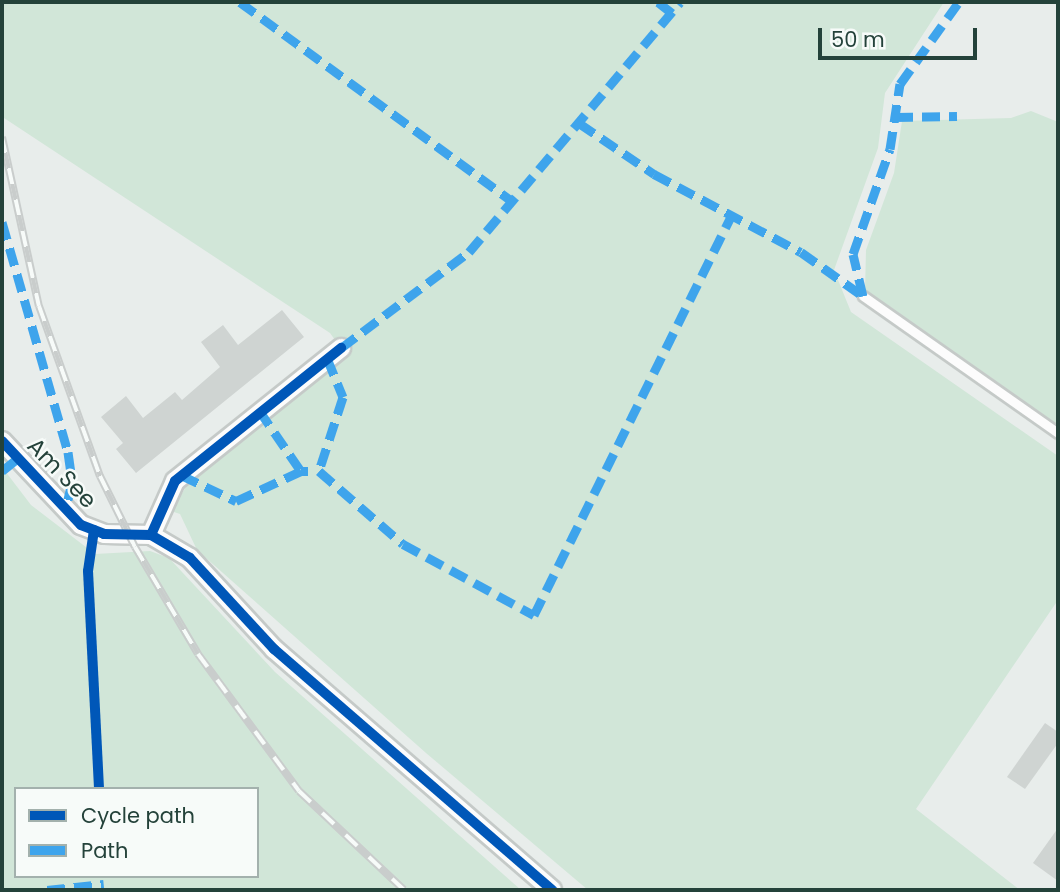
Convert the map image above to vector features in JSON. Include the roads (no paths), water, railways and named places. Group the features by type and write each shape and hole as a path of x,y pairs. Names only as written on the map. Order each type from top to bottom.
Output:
{"street":[{"path":"341,348 175,481 151,535 190,558 274,649 552,890"},
{"name":"Am See","path":"2,441 43,479 80,526 94,530 151,535"}],"lane":[{"path":"863,296 1058,433"}],"railway":[{"path":"2,137 39,306 100,476 135,547 198,654 299,791 404,890"}]}
